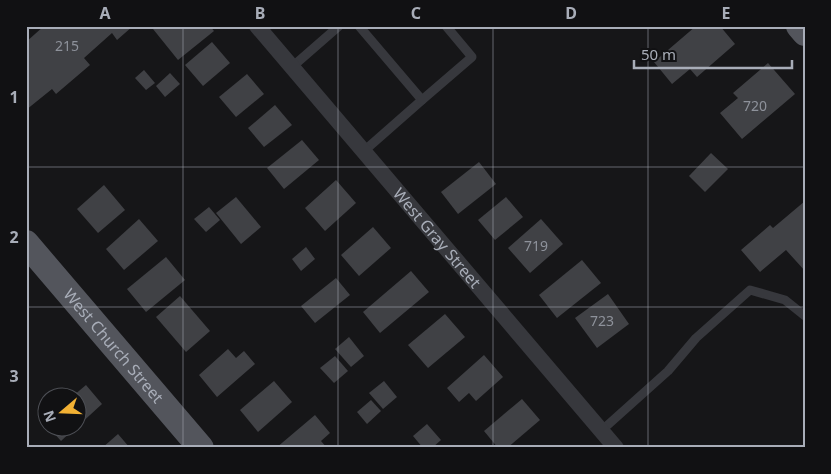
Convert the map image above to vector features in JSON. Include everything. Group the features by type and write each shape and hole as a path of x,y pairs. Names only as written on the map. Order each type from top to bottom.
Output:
{"main road":[{"path":"798,26 805,33"},
{"name":"West Church Street","path":"26,243 201,448"}],"street":[{"name":"West Gray Street","path":"258,26 616,448"}],"lane":[{"path":"292,67 339,26"},
{"path":"359,26 422,100"},
{"path":"364,151 472,57 446,26"},
{"path":"602,431 668,371 696,338 750,290 785,300 805,316"}],"building":[{"path":"44,26 133,26 117,40 112,33 84,58 90,65 56,94 52,89 26,110 26,42"},
{"path":"157,26 210,26 214,31 178,60 153,29"},
{"path":"696,26 720,26 735,44 697,77 690,69 672,84 654,62"},
{"path":"212,42 230,63 203,86 185,65"},
{"path":"768,63 795,94 742,139 720,113 738,98 733,93"},
{"path":"144,70 155,83 146,90 135,78"},
{"path":"170,73 180,84 165,97 156,86"},
{"path":"247,74 264,94 236,117 219,97"},
{"path":"275,105 292,125 264,147 248,128"},
{"path":"302,140 319,160 284,189 267,168"},
{"path":"711,153 728,169 705,192 689,176"},
{"path":"479,162 496,184 458,214 441,192"},
{"path":"336,180 356,203 325,231 305,208"},
{"path":"104,185 125,210 98,233 77,209"},
{"path":"236,197 261,227 241,244 216,213"},
{"path":"506,197 523,217 495,240 478,220"},
{"path":"805,201 805,271 786,250 760,272 741,250 770,225 773,228"},
{"path":"209,207 220,220 206,232 194,219"},
{"path":"139,219 158,241 124,270 106,249"},
{"path":"541,219 563,244 530,273 508,248"},
{"path":"373,227 391,248 359,276 341,255"},
{"path":"306,247 315,259 301,271 292,259"},
{"path":"166,257 185,280 146,312 127,289"},
{"path":"582,260 601,283 557,318 539,295"},
{"path":"411,271 429,292 380,333 363,312"},
{"path":"336,278 350,295 315,323 301,306"},
{"path":"608,294 629,324 597,348 575,318"},
{"path":"180,296 210,331 186,352 156,317"},
{"path":"445,314 465,337 428,368 408,345"},
{"path":"349,337 364,356 351,367 335,349"},
{"path":"228,349 236,358 244,351 255,364 217,397 199,375"},
{"path":"484,355 503,377 476,401 469,393 459,402 447,388"},
{"path":"335,356 348,371 334,383 320,368"},
{"path":"274,381 292,402 258,432 240,410"},
{"path":"384,381 397,397 383,409 369,393"},
{"path":"88,387 102,404 88,417"},
{"path":"522,399 540,420 507,448 498,448 484,431"},
{"path":"371,400 381,411 367,424 357,412"},
{"path":"315,415 330,433 321,441 327,448 276,448"},
{"path":"427,424 441,440 432,448 423,448 413,436"},
{"path":"118,434 130,448 102,448"},
{"path":"57,436 66,436 61,441"}]}
